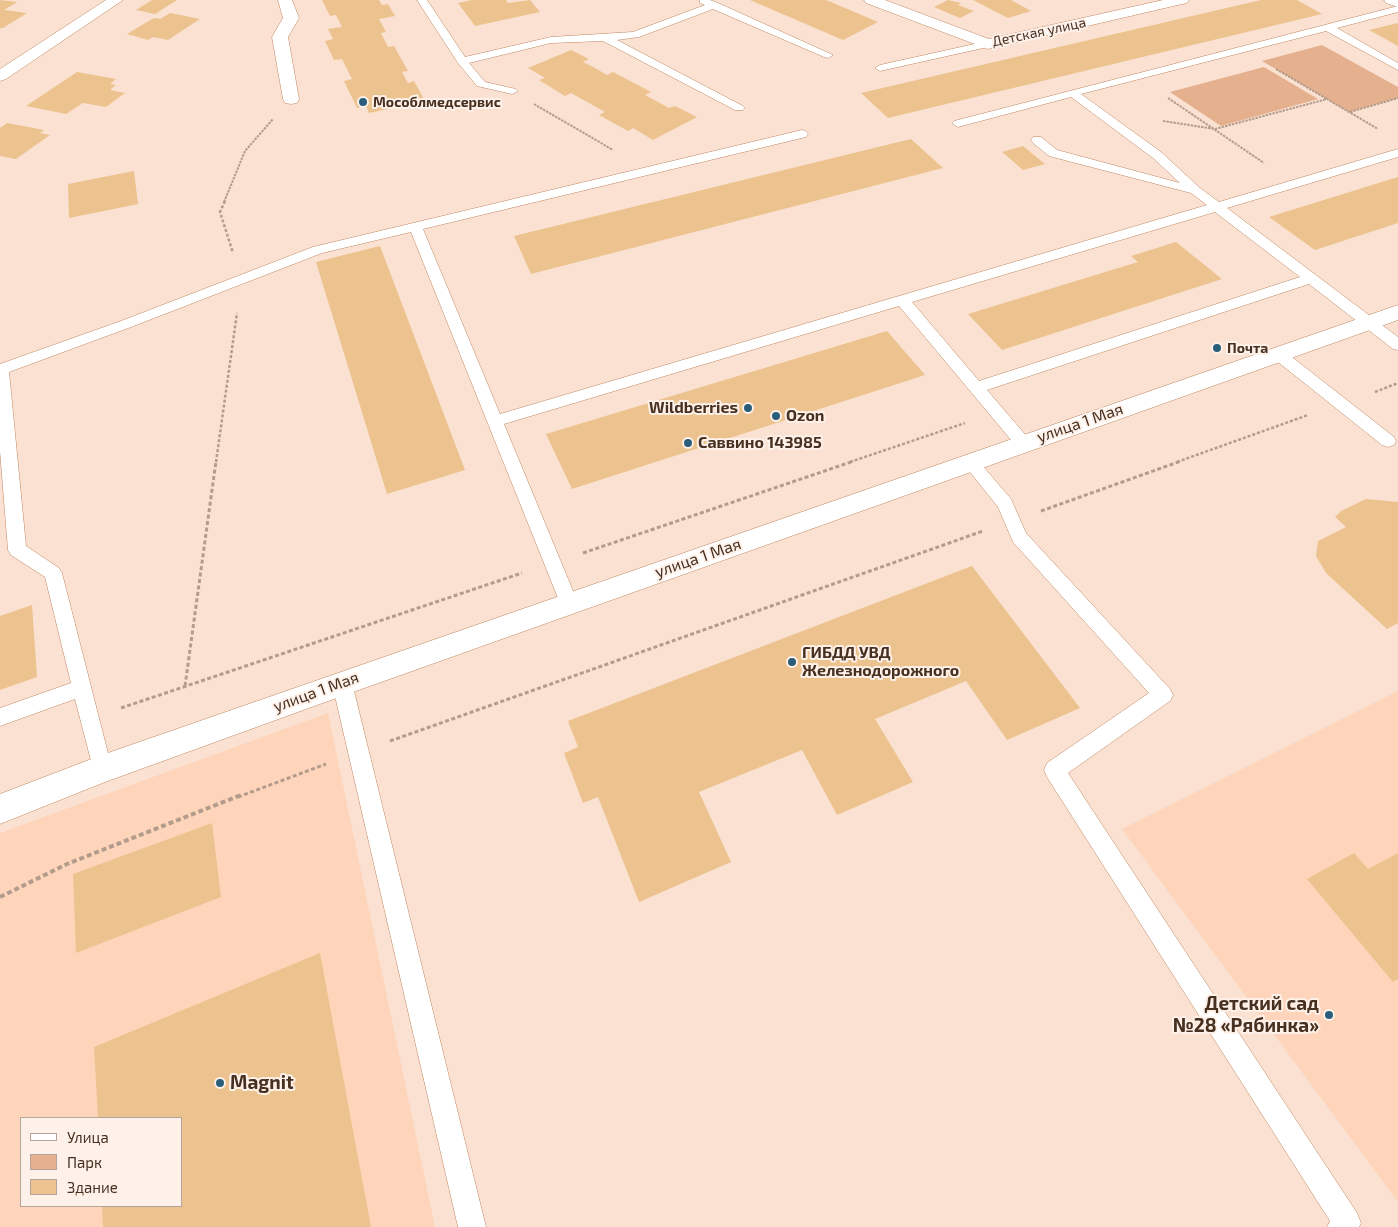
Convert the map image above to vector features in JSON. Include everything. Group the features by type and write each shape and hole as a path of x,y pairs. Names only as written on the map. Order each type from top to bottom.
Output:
{"street":[{"path":"0,76 116,0"},
{"path":"285,0 291,18 280,37 291,98"},
{"name":"Детская улица","path":"871,0 988,44 1182,0"},
{"path":"1391,0 1398,4"},
{"name":"улица 1 Мая","path":"0,809 102,769 342,683 1398,312"}],"lane":[{"path":"422,0 462,61 481,84 512,91"},
{"path":"703,0 828,56"},
{"path":"462,61 551,40 604,38 635,34 714,5"},
{"path":"958,122 1398,9"},
{"path":"1327,27 1398,67"},
{"path":"604,38 739,108"},
{"path":"880,68 988,44"},
{"path":"1072,93 1157,156 1216,207 1398,345"},
{"path":"102,769 53,573 17,550 1,369 318,250 802,134"},
{"path":"1037,140 1053,153 1196,191"},
{"path":"494,420 1398,153"},
{"path":"416,228 569,603"},
{"path":"976,388 1310,279"},
{"path":"902,300 1023,443"},
{"path":"1278,354 1388,441"},
{"path":"970,462 1005,504 1019,537 1163,696 1054,770 1347,1223 1341,1227"},
{"path":"342,683 472,1227"},
{"path":"0,717 81,688"}],"path":[{"path":"1242,49 1382,131"},
{"path":"1136,76 1295,183"},
{"path":"512,91 616,152 638,174"},
{"path":"185,686 230,352 242,280 220,212 245,151 291,98"},
{"path":"1349,112 1398,98"},
{"path":"1156,121 1215,130 1327,99"},
{"path":"0,897 67,864 270,784 1398,383"},
{"path":"89,719 996,412"}],"shaded area":[{"name":"Детский сад №28 «Рябинка»","path":"1398,691 1398,1202 1122,829"},
{"path":"328,713 435,1227 0,1227 0,833"}],"green space":[{"path":"1322,45 1398,87 1398,98 1349,112 1262,61"},
{"path":"1264,67 1318,99 1221,126 1170,92"}],"building":[{"path":"0,0 17,2 4,10 27,13 0,28"},
{"path":"152,0 177,0 155,14 136,10"},
{"path":"322,0 379,0 382,5 388,4 395,16 379,19 386,32 381,33 388,47 394,46 408,71 402,72 408,83 414,81 425,101 369,113 366,106 357,108 344,81 352,79 342,59 334,60 325,41 333,39 328,29 342,27 336,15 330,16"},
{"path":"472,0 506,0 508,3 530,0 540,12 475,26 458,3"},
{"path":"750,0 826,0 878,22 843,40"},
{"path":"948,0 961,3 958,5 974,11 960,18 934,7"},
{"path":"973,0 1011,0 1031,11 1008,18"},
{"path":"1261,0 1297,0 1322,14 888,118 861,93"},
{"path":"170,13 200,19 168,40 153,37 148,40 127,34 154,18 160,19"},
{"path":"1398,23 1398,46 1369,30"},
{"path":"571,50 589,59 583,62 607,75 613,72 651,92 645,95 669,108 675,106 697,117 653,140 633,128 628,131 599,115 605,112 571,93 565,96 539,80 545,78 528,68"},
{"path":"77,72 116,79 110,84 116,85 110,90 125,93 106,107 83,103 66,114 26,106"},
{"path":"7,123 44,130 40,133 50,135 16,159 0,156 0,128"},
{"path":"911,139 943,168 531,274 514,236"},
{"path":"1023,146 1045,164 1023,170 1002,152"},
{"path":"134,171 138,204 69,218 68,184"},
{"path":"1398,177 1398,223 1315,250 1269,217"},
{"path":"1176,242 1222,279 1002,350 968,314 1138,262 1131,256"},
{"path":"380,246 465,470 387,494 316,262"},
{"path":"887,331 925,375 572,489 546,434"},
{"path":"1366,499 1398,502 1398,623 1387,629 1326,573 1316,556 1318,541 1346,527 1335,517 1341,511"},
{"path":"972,566 1080,708 1007,740 966,681 875,719 913,782 837,815 802,750 699,792 731,862 639,902 598,797 583,803 564,753 578,747 568,721"},
{"path":"32,605 37,677 0,690 0,616"},
{"path":"212,823 221,897 76,953 73,874"},
{"path":"1354,853 1368,869 1398,853 1398,979 1393,982 1307,879"},
{"name":"Magnit","path":"320,953 371,1227 103,1227 102,1207 182,1207 182,1117 98,1117 94,1047"}],"place":[{"name":"Мособлмедсервис","path":"363,102"},
{"name":"Почта","path":"1217,348"},
{"name":"Wildberries","path":"748,408"},
{"name":"Ozon","path":"776,416"},
{"name":"Саввино 143985","path":"688,443"},
{"name":"ГИБДД УВД Железнодорожного","path":"792,662"},
{"name":"Детский сад №28 «Рябинка»","path":"1329,1015"},
{"name":"Magnit","path":"220,1083"}]}
